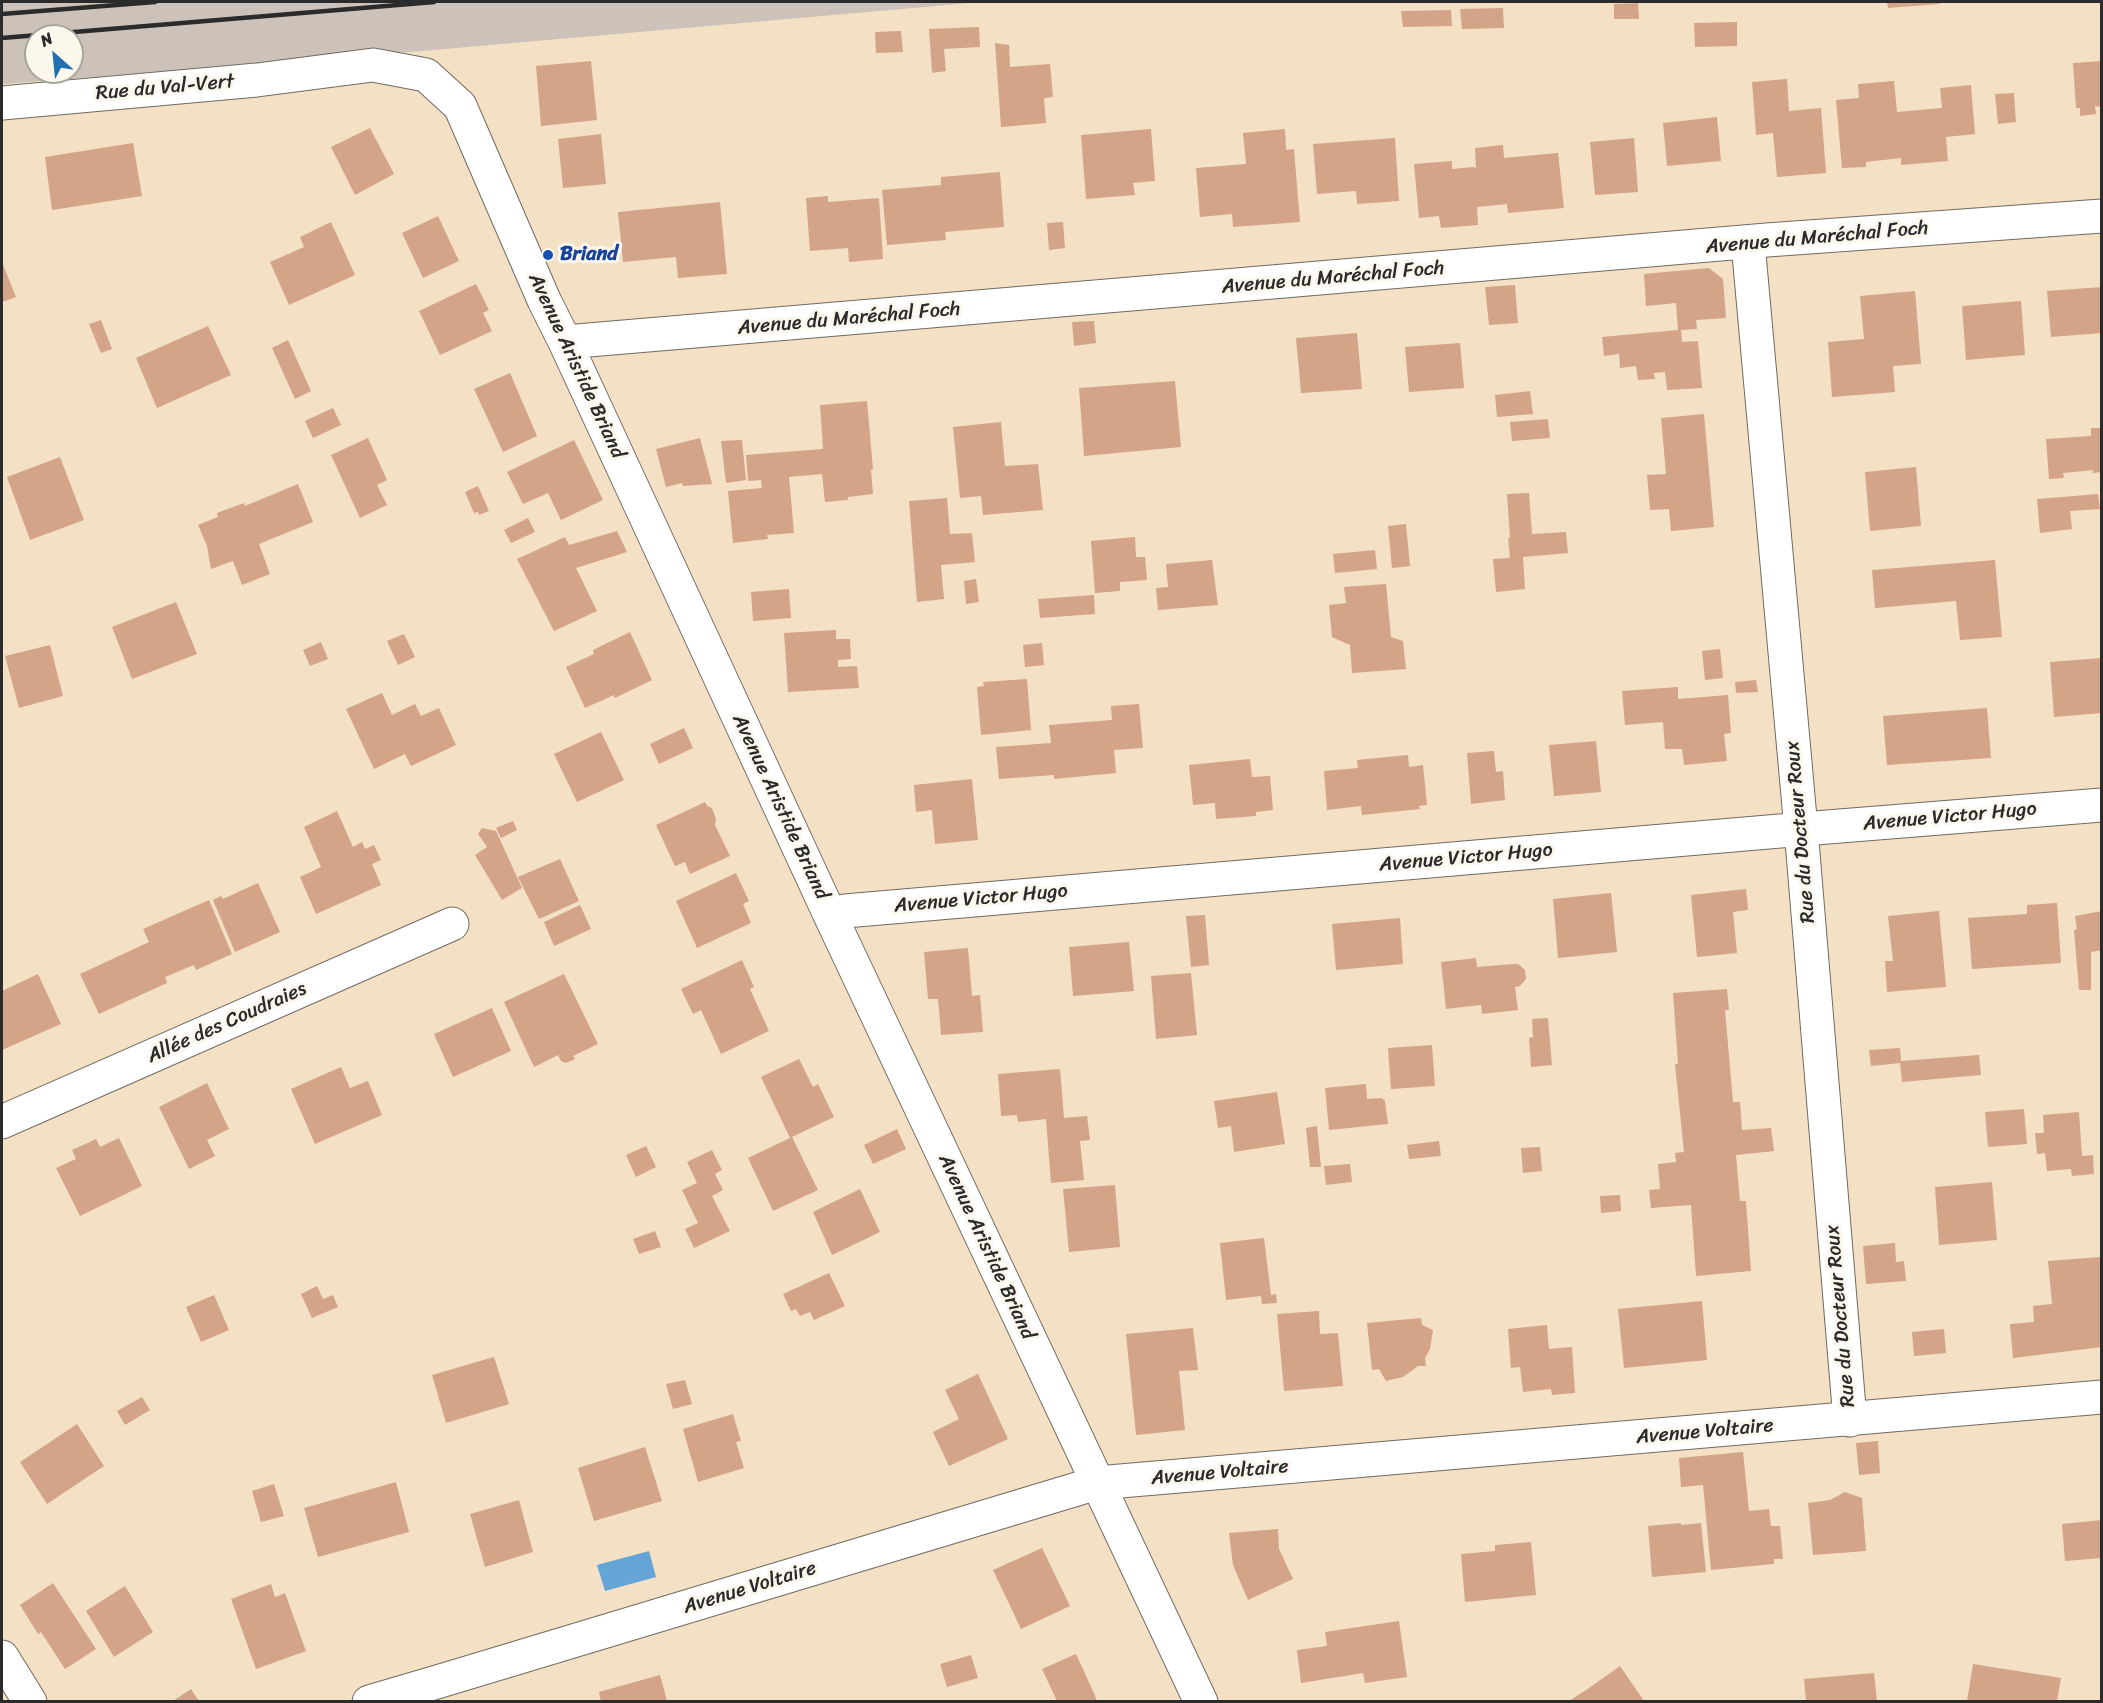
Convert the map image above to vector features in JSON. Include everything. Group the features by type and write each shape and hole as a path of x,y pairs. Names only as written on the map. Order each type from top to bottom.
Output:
{"street":[{"name":"Avenue Aristide Briand","path":"256,80 373,65 426,75 460,106 544,300 830,915 1201,1701"},
{"name":"Rue du Val-Vert","path":"2,103 256,80"},
{"name":"Avenue du Maréchal Foch","path":"565,342 1767,240 2102,216"},
{"name":"Rue du Docteur Roux","path":"1748,243 1801,829 1850,1420"},
{"name":"Avenue Victor Hugo","path":"830,915 845,911 2102,805"},
{"name":"Allée des Coudraies","path":"2,1122 452,924"},
{"name":"Avenue Voltaire","path":"369,1701 447,1680 1097,1483 2102,1397"},
{"path":"2,1657 30,1701"}],"shaded area":[{"path":"2,2 982,2 262,65 84,78 84,24 24,24 24,82 2,84"}],"water":[{"path":"649,1551 656,1577 605,1591 597,1565"}],"building":[{"path":"1887,2 1940,2 1940,4 1888,8"},
{"path":"1638,3 1639,19 1614,19 1614,4"},
{"path":"1503,8 1504,28 1462,29 1460,9"},
{"path":"1451,10 1452,26 1403,27 1401,11"},
{"path":"1737,22 1737,46 1695,47 1694,23"},
{"path":"979,27 980,47 944,49 946,71 932,73 929,29"},
{"path":"901,31 903,52 876,53 875,32"},
{"path":"995,43 1009,45 1010,67 1050,64 1053,97 1044,98 1046,123 1001,127"},
{"path":"591,61 597,120 541,126 536,66"},
{"path":"2102,61 2101,107 2095,106 2096,114 2080,116 2080,108 2076,108 2073,63"},
{"path":"1787,79 1789,111 1821,108 1826,173 1777,177 1773,133 1756,135 1752,82"},
{"path":"1894,81 1897,112 1942,108 1940,88 1971,85 1975,134 1946,137 1948,161 1901,165 1901,158 1866,162 1866,167 1842,168 1836,100 1859,98 1858,84"},
{"path":"2014,93 2016,122 1998,124 1995,94"},
{"path":"1717,117 1721,161 1667,166 1663,123"},
{"path":"370,128 394,174 355,195 331,147"},
{"path":"1151,129 1155,181 1133,183 1135,195 1086,199 1081,135"},
{"path":"1285,129 1286,150 1294,149 1300,222 1233,227 1232,214 1200,217 1196,168 1246,164 1243,133"},
{"path":"601,134 606,184 563,188 558,139"},
{"path":"1395,138 1399,201 1357,204 1356,191 1317,194 1313,144"},
{"path":"1634,138 1638,192 1595,195 1590,142"},
{"path":"133,143 142,196 52,210 45,157"},
{"path":"1503,145 1504,158 1558,153 1564,208 1508,213 1507,204 1477,207 1478,225 1441,228 1439,216 1419,218 1414,164 1452,161 1452,169 1474,167 1476,169 1475,148"},
{"path":"1000,172 1004,227 945,232 946,240 887,245 882,190 941,185 941,177"},
{"path":"828,196 828,202 879,198 883,259 849,262 848,248 810,251 806,198"},
{"path":"720,202 727,274 678,278 676,257 623,262 618,212"},
{"path":"438,216 459,261 423,278 402,233"},
{"path":"331,222 355,275 289,305 270,262 304,247 300,237"},
{"path":"1063,222 1065,248 1049,250 1047,223"},
{"path":"2,262 16,297 2,302"},
{"path":"1709,268 1723,279 1726,318 1696,320 1697,329 1681,330 1682,342 1698,341 1702,388 1667,390 1665,372 1654,373 1655,379 1638,380 1636,366 1620,368 1619,354 1604,356 1602,337 1678,330 1676,303 1646,306 1644,274"},
{"path":"476,284 489,310 483,313 492,331 440,355 419,311"},
{"path":"1515,285 1518,323 1489,325 1485,287"},
{"path":"2102,287 2102,333 2051,337 2047,291"},
{"path":"1915,291 1921,364 1893,366 1895,392 1832,397 1828,342 1864,339 1860,296"},
{"path":"2021,301 2025,355 1966,360 1962,306"},
{"path":"101,320 112,349 101,353 89,324"},
{"path":"1094,321 1096,343 1074,346 1072,322"},
{"path":"208,326 231,375 157,408 136,358"},
{"path":"1357,333 1362,389 1301,393 1296,338"},
{"path":"288,340 311,391 295,399 272,348"},
{"path":"1460,343 1464,388 1409,392 1405,347"},
{"path":"510,373 537,436 503,452 474,389"},
{"path":"1175,381 1181,447 1084,456 1079,388"},
{"path":"1530,391 1533,414 1497,417 1495,395"},
{"path":"867,401 873,494 848,497 848,500 825,502 822,474 789,477 794,533 767,535 768,539 733,543 728,491 762,488 761,480 748,481 746,455 823,449 820,405"},
{"path":"333,408 341,425 313,438 305,421"},
{"path":"1704,414 1714,527 1671,531 1669,509 1650,510 1647,475 1666,474 1661,418"},
{"path":"1548,419 1550,438 1512,441 1510,422"},
{"path":"1001,422 1005,466 1038,464 1043,510 983,515 981,496 960,498 953,427"},
{"path":"2091,428 2102,428 2102,472 2093,473 2093,470 2063,473 2064,478 2049,479 2046,439 2091,436"},
{"path":"368,438 387,480 377,485 387,505 360,518 331,455"},
{"path":"700,438 712,484 683,486 682,483 666,487 656,449"},
{"path":"574,440 603,500 561,520 548,493 523,504 507,472"},
{"path":"742,440 746,480 726,483 721,441"},
{"path":"60,457 84,520 30,540 7,477"},
{"path":"1916,467 1921,526 1870,531 1865,472"},
{"path":"298,484 313,522 259,544 270,574 242,585 233,561 211,569 207,546 198,525 218,517 217,513 244,503 245,506"},
{"path":"478,486 489,511 479,515 478,512 474,513 465,492"},
{"path":"1529,493 1532,534 1566,532 1568,553 1523,557 1525,589 1496,592 1493,559 1510,558 1507,494"},
{"path":"2098,494 2100,509 2070,511 2072,529 2040,533 2037,499"},
{"path":"947,498 950,534 972,533 975,562 941,565 944,599 917,602 909,501"},
{"path":"528,518 535,532 511,543 504,530"},
{"path":"1406,524 1410,566 1392,568 1388,526"},
{"path":"617,531 627,552 576,568 597,611 554,631 517,559 565,537 569,545"},
{"path":"1135,537 1136,557 1145,557 1147,580 1120,582 1120,591 1095,593 1091,541"},
{"path":"1375,550 1377,569 1335,573 1333,554"},
{"path":"1212,560 1218,605 1158,610 1156,588 1168,587 1166,564"},
{"path":"1995,560 2002,637 1960,640 1956,601 1875,608 1872,570"},
{"path":"976,579 979,602 966,604 964,581"},
{"path":"1386,584 1391,637 1403,641 1406,669 1352,673 1350,645 1332,637 1329,605 1346,603 1344,587"},
{"path":"789,589 791,618 753,621 751,592"},
{"path":"1094,595 1095,614 1040,618 1038,599"},
{"path":"176,602 197,654 132,679 112,627"},
{"path":"836,630 836,639 850,639 851,659 838,660 838,667 857,666 859,688 788,692 784,633"},
{"path":"630,632 652,680 615,698 614,695 585,708 566,667 594,654 593,650"},
{"path":"404,634 415,657 398,665 387,641"},
{"path":"321,642 328,659 310,666 303,650"},
{"path":"1042,643 1044,665 1025,667 1023,645"},
{"path":"50,645 63,696 19,708 5,656"},
{"path":"1720,649 1723,678 1705,680 1702,651"},
{"path":"2102,658 2102,713 2054,717 2050,662"},
{"path":"1027,679 1031,730 981,735 977,687 984,686 983,682"},
{"path":"1756,680 1758,692 1736,693 1735,682"},
{"path":"1678,687 1678,699 1728,695 1731,733 1724,734 1727,761 1684,765 1682,749 1665,749 1663,722 1625,725 1622,691"},
{"path":"382,693 392,715 415,704 421,716 439,708 456,745 411,766 405,754 374,769 346,709"},
{"path":"1139,704 1143,748 1114,750 1116,773 1054,779 1054,775 999,779 996,747 1051,743 1049,725 1112,720 1111,706"},
{"path":"1987,708 1991,758 1887,765 1883,716"},
{"path":"684,728 693,748 659,764 650,744"},
{"path":"601,732 624,780 577,802 554,754"},
{"path":"1596,741 1601,792 1554,796 1549,745"},
{"path":"1494,751 1496,772 1503,771 1505,800 1471,804 1467,753"},
{"path":"1408,755 1409,767 1423,765 1427,805 1419,806 1420,809 1362,815 1361,806 1327,810 1324,771 1358,768 1357,760"},
{"path":"1250,759 1252,777 1270,776 1273,810 1256,812 1256,816 1216,819 1215,803 1193,805 1189,765"},
{"path":"972,779 978,840 935,844 932,810 916,812 914,785"},
{"path":"705,802 712,808 716,819 715,825 730,856 690,874 685,862 675,866 656,825"},
{"path":"337,811 353,847 362,842 365,849 374,845 381,860 372,864 381,885 316,914 300,877 321,867 304,827"},
{"path":"513,821 517,830 501,838 496,828"},
{"path":"482,828 496,831 522,888 502,900 475,855 487,847 478,834"},
{"path":"560,859 579,901 539,919 518,877"},
{"path":"736,873 749,901 743,904 751,923 697,948 676,901"},
{"path":"258,883 280,932 235,952 213,900 221,896 223,899"},
{"path":"1746,889 1748,910 1733,912 1737,953 1697,957 1691,895"},
{"path":"1611,893 1617,952 1558,958 1553,899"},
{"path":"209,900 232,954 196,970 194,965 165,977 167,983 99,1014 80,974 149,942 143,929"},
{"path":"2057,903 2061,963 1972,969 1968,918 2027,914 2027,905"},
{"path":"580,905 591,929 554,946 544,922"},
{"path":"1939,911 1946,987 1887,992 1885,961 1893,961 1888,916"},
{"path":"2102,911 2102,950 2091,952 2091,990 2079,990 2075,916"},
{"path":"1205,915 1209,965 1191,967 1186,916"},
{"path":"1400,918 1403,964 1336,970 1332,924"},
{"path":"1129,942 1134,991 1073,996 1069,947"},
{"path":"968,948 972,996 980,995 983,1032 941,1035 938,999 928,999 924,952"},
{"path":"1476,958 1477,967 1518,964 1525,970 1526,979 1520,986 1515,987 1518,1010 1482,1014 1481,1005 1446,1009 1441,962"},
{"path":"742,960 754,987 750,989 769,1031 721,1054 701,1010 693,1014 681,989"},
{"path":"1191,973 1197,1035 1156,1039 1151,976"},
{"path":"38,974 61,1024 2,1050 2,991"},
{"path":"564,974 598,1044 573,1056 575,1059 566,1063 561,1061 558,1055 534,1067 504,1002"},
{"path":"1727,989 1729,1010 1725,1010 1733,1102 1740,1102 1742,1130 1771,1128 1774,1151 1736,1155 1740,1201 1746,1201 1751,1271 1696,1276 1691,1205 1651,1208 1649,1190 1660,1189 1658,1164 1676,1162 1675,1153 1684,1152 1675,1064 1678,1064 1673,993"},
{"path":"492,1008 511,1051 453,1077 434,1034"},
{"path":"1548,1018 1552,1065 1531,1067 1529,1038 1533,1037 1532,1019"},
{"path":"1432,1045 1435,1086 1391,1089 1388,1048"},
{"path":"1900,1048 1901,1061 1979,1055 1981,1075 1902,1082 1900,1063 1871,1066 1869,1050"},
{"path":"799,1059 813,1087 818,1084 834,1117 792,1137 818,1190 773,1211 748,1158 790,1138 761,1077"},
{"path":"341,1067 350,1088 368,1081 382,1115 315,1144 291,1089"},
{"path":"1060,1069 1064,1118 1087,1116 1090,1140 1080,1141 1084,1180 1051,1183 1046,1119 1018,1122 1017,1115 1001,1116 998,1074"},
{"path":"207,1083 229,1129 207,1140 215,1156 189,1169 159,1107"},
{"path":"1366,1084 1367,1099 1382,1098 1385,1101 1388,1124 1329,1130 1325,1088"},
{"path":"1277,1092 1285,1144 1234,1152 1231,1126 1218,1128 1214,1101"},
{"path":"2024,1109 2027,1144 1988,1147 1985,1112"},
{"path":"2079,1112 2082,1156 2093,1155 2094,1174 2072,1176 2071,1169 2047,1171 2045,1153 2037,1154 2035,1133 2044,1133 2043,1115"},
{"path":"1317,1126 1321,1167 1310,1167 1306,1128"},
{"path":"897,1129 906,1149 873,1164 864,1145"},
{"path":"119,1138 142,1186 80,1216 56,1168 76,1159 72,1150 96,1139 100,1147"},
{"path":"1439,1141 1441,1156 1409,1159 1407,1145"},
{"path":"646,1146 656,1167 636,1177 626,1155"},
{"path":"1540,1147 1542,1171 1523,1173 1521,1148"},
{"path":"712,1150 722,1170 715,1174 723,1190 712,1196 730,1231 694,1248 685,1229 698,1223 682,1190 697,1183 687,1162"},
{"path":"1350,1164 1352,1182 1326,1185 1324,1166"},
{"path":"1992,1182 1997,1240 1939,1245 1935,1187"},
{"path":"1115,1185 1120,1247 1069,1252 1063,1189"},
{"path":"860,1189 880,1232 832,1255 813,1212"},
{"path":"1620,1195 1621,1211 1601,1213 1600,1196"},
{"path":"655,1231 661,1247 639,1254 633,1239"},
{"path":"1264,1238 1271,1295 1276,1294 1277,1303 1262,1304 1261,1296 1226,1300 1220,1243"},
{"path":"1895,1243 1896,1262 1904,1261 1906,1281 1866,1284 1863,1246"},
{"path":"2101,1257 2102,1347 2013,1358 2010,1324 2034,1322 2033,1306 2052,1304 2048,1261"},
{"path":"829,1273 845,1306 814,1320 810,1312 800,1316 796,1309 791,1311 783,1294"},
{"path":"317,1286 323,1299 333,1295 338,1307 312,1318 301,1294"},
{"path":"214,1295 229,1330 201,1342 186,1307"},
{"path":"1702,1301 1707,1360 1624,1368 1618,1309"},
{"path":"1319,1311 1320,1334 1338,1333 1343,1386 1284,1391 1277,1314"},
{"path":"1421,1318 1422,1325 1433,1330 1430,1349 1425,1358 1426,1366 1418,1366 1403,1377 1386,1381 1379,1369 1372,1370 1367,1323"},
{"path":"1547,1325 1549,1349 1572,1347 1575,1393 1552,1395 1551,1389 1523,1392 1520,1367 1511,1368 1508,1329"},
{"path":"1193,1328 1198,1370 1179,1371 1185,1430 1136,1435 1126,1334"},
{"path":"1944,1329 1946,1353 1914,1356 1912,1332"},
{"path":"494,1357 509,1404 446,1423 432,1375"},
{"path":"978,1374 1008,1439 949,1466 933,1432 959,1419 945,1390"},
{"path":"685,1380 692,1404 673,1409 666,1384"},
{"path":"142,1397 150,1410 125,1425 117,1411"},
{"path":"733,1414 741,1441 736,1442 744,1468 698,1482 683,1429"},
{"path":"77,1424 104,1466 47,1504 20,1462"},
{"path":"1878,1441 1880,1473 1859,1475 1856,1443"},
{"path":"645,1447 662,1501 594,1521 578,1468"},
{"path":"1743,1452 1749,1511 1769,1509 1771,1526 1780,1526 1783,1559 1774,1559 1774,1564 1711,1570 1703,1485 1681,1487 1679,1458"},
{"path":"396,1482 409,1532 318,1557 304,1508"},
{"path":"274,1484 284,1516 261,1522 252,1491"},
{"path":"1845,1492 1862,1498 1866,1551 1813,1555 1808,1503 1830,1500"},
{"path":"519,1500 533,1552 485,1567 470,1514"},
{"path":"2102,1520 2102,1558 2065,1561 2062,1524"},
{"path":"1681,1523 1681,1525 1701,1523 1706,1572 1652,1577 1648,1526"},
{"path":"1278,1529 1279,1549 1293,1579 1248,1600 1233,1565 1229,1533"},
{"path":"1531,1542 1536,1595 1465,1602 1461,1554 1495,1551 1495,1545"},
{"path":"1042,1548 1070,1606 1021,1629 993,1570"},
{"path":"53,1583 96,1649 65,1669 41,1632 38,1634 20,1605"},
{"path":"271,1584 275,1597 285,1593 306,1651 256,1669 231,1599"},
{"path":"125,1586 153,1632 114,1657 86,1611"},
{"path":"1399,1621 1407,1677 1365,1683 1363,1673 1301,1683 1297,1650 1327,1646 1325,1632"},
{"path":"1076,1654 1097,1701 1057,1701 1042,1669"},
{"path":"971,1655 978,1678 947,1687 940,1664"},
{"path":"1973,1664 2061,1678 2057,1701 1967,1701"},
{"path":"1620,1666 1644,1701 1569,1701 1589,1688"},
{"path":"1874,1673 1877,1701 1806,1701 1804,1679"},
{"path":"660,1675 667,1701 601,1701 599,1692"},
{"path":"191,1689 199,1701 173,1701"}],"railway":[{"path":"2,14 155,2"},
{"path":"2,38 434,2"}],"place":[{"name":"Briand","path":"548,255"}]}
